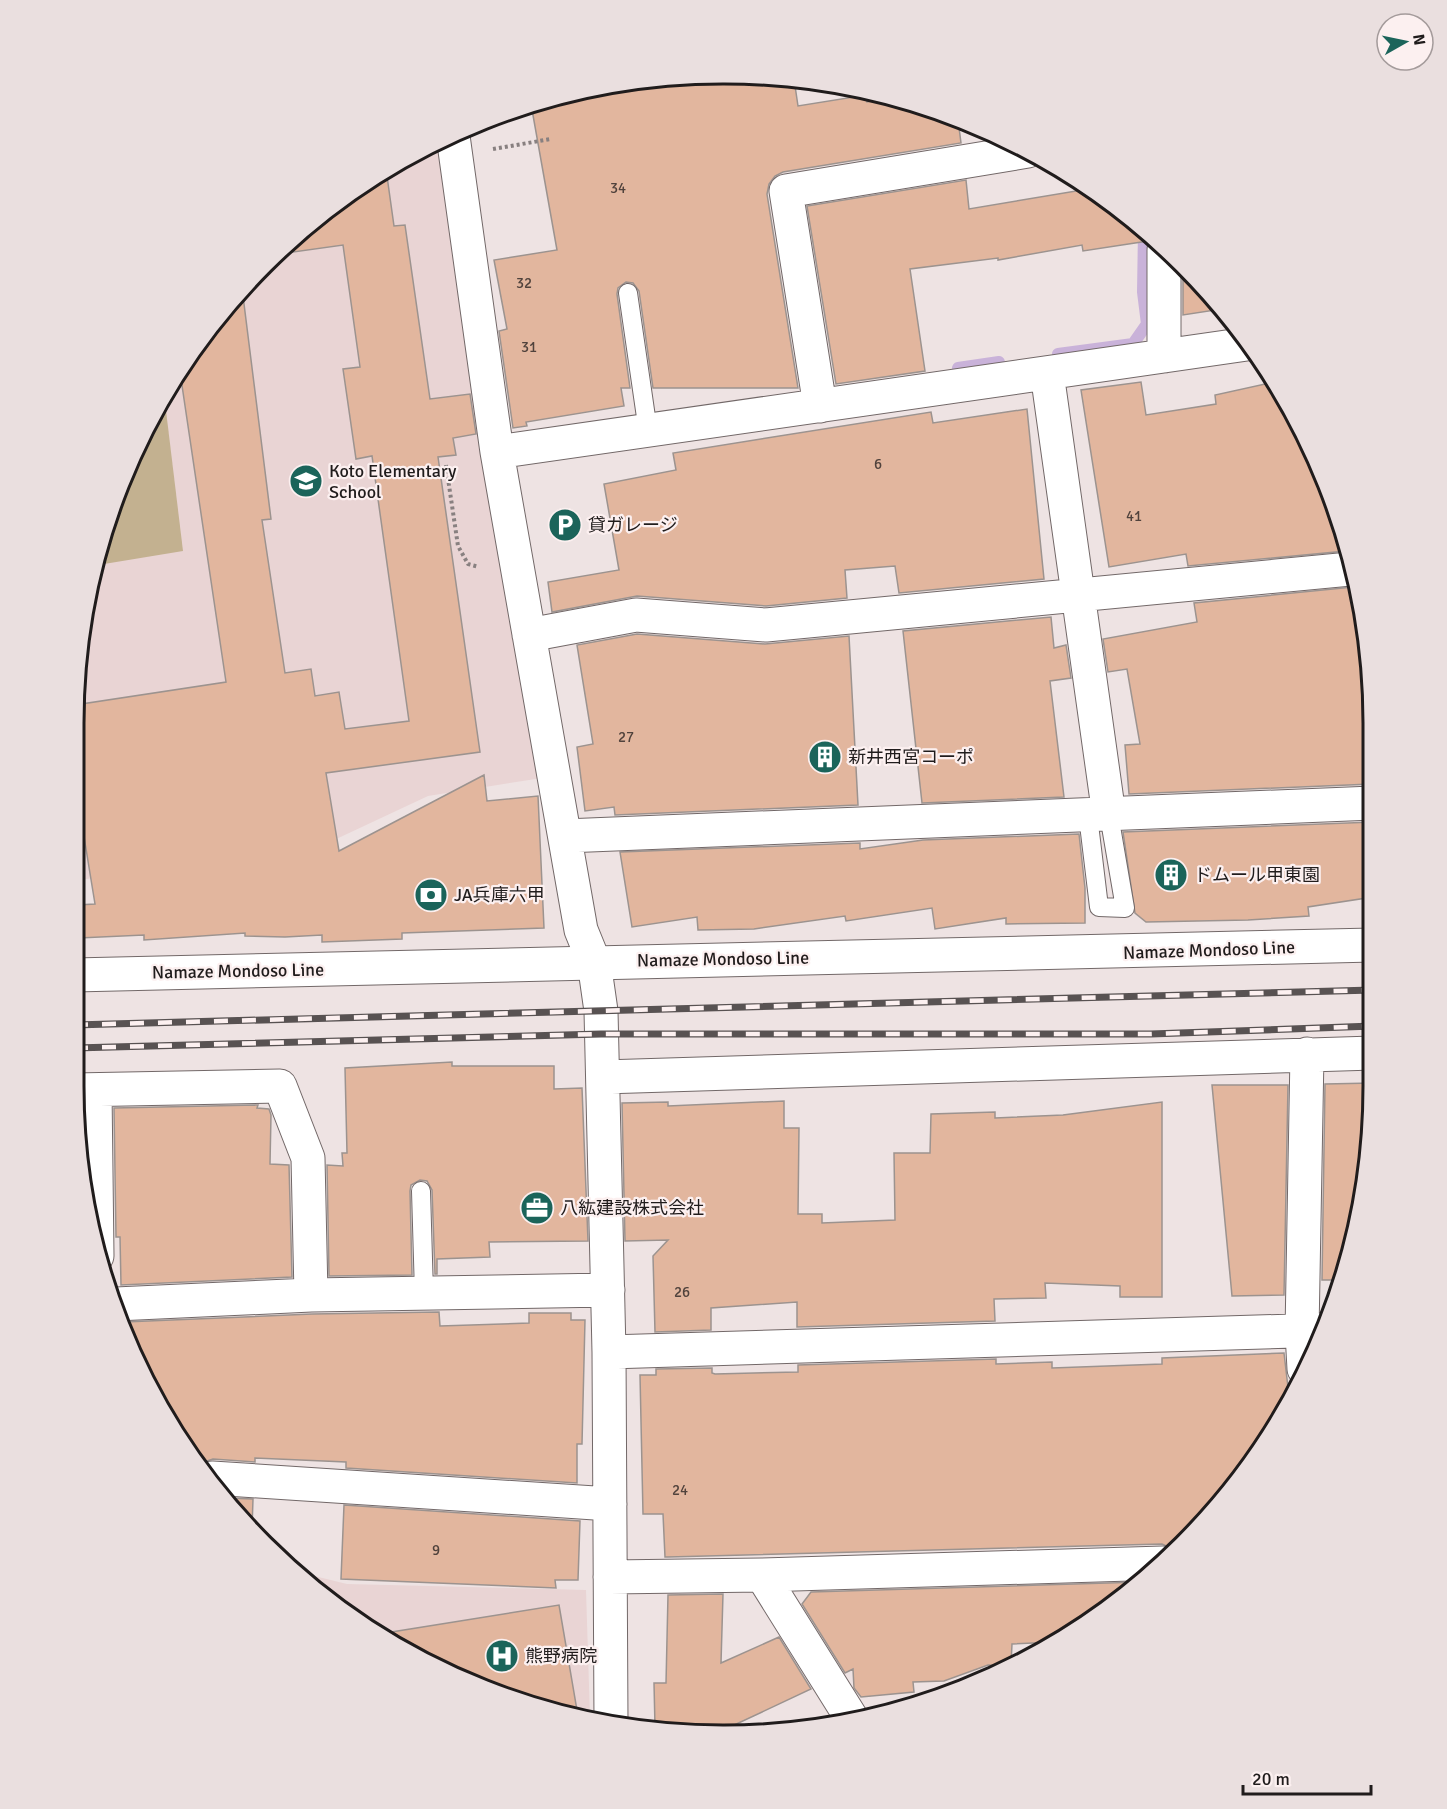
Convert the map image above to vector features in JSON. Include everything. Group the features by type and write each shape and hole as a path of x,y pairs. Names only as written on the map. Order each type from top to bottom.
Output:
{"street":[{"path":"454,146 497,452 581,930 594,962 600,1011 609,1352 611,1715"},
{"path":"820,406 786,191 1013,154"},
{"path":"1164,260 1164,356"},
{"path":"497,452 1239,345"},
{"path":"1037,375 1099,816"},
{"path":"529,635 636,615 766,625 1068,594 1344,570"},
{"path":"565,836 1363,803"},
{"name":"Namaze Mondoso Line","path":"84,975 1363,945"},
{"path":"603,1077 1363,1053"},
{"path":"1307,1054 1314,1330"},
{"path":"84,1090 280,1086 308,1158 311,1295"},
{"path":"84,1092 91,1182"},
{"path":"123,1304 311,1295 608,1290"},
{"path":"609,1352 1314,1331"},
{"path":"219,1478 610,1504"},
{"path":"610,1577 762,1575 1148,1563"},
{"path":"762,1575 848,1713"}],"lane":[{"path":"628,293 648,431"},
{"path":"421,1191 424,1293"}],"path":[{"path":"454,146 552,139"},
{"path":"446,465 458,546 468,564 495,571 518,568"}],"shaded area":[{"name":"Koto Elementary School","path":"439,151 542,778 428,796 332,841 84,879 84,724 89,640 106,558 133,479 170,404 216,334 271,271 334,216 368,192"},
{"path":"166,411 183,551 105,564 118,518 133,479"},
{"path":"314,1576 347,1584 586,1590 590,1711 518,1691 441,1659 368,1617"}],"building":[{"path":"682,85 765,85 795,88 798,106 853,97 929,118 959,130 961,143 783,172 775,176 769,184 767,194 798,388 653,388 639,291 633,283 626,282 618,288 617,294 630,388 621,388 624,406 526,422 527,426 513,428 499,331 507,329 494,260 557,250 533,114 558,106 640,89"},
{"path":"388,180 394,226 405,225 430,399 470,394 476,434 453,438 456,455 438,457 480,752 326,773 339,851 484,775 487,801 538,796 544,928 402,933 402,939 322,942 322,935 245,936 245,933 144,940 144,935 84,938 84,905 95,904 84,837 84,704 226,682 182,385 216,334 244,301 271,519 262,520 285,673 311,669 315,696 339,692 345,729 409,721 372,456 356,459 343,369 360,367 343,245 292,252 334,216"},
{"path":"966,180 969,209 1077,191 1113,216 1143,242 1083,251 1082,245 998,260 998,258 910,269 925,371 836,384 807,206"},
{"path":"1183,279 1211,311 1183,315"},
{"path":"1141,382 1146,415 1216,404 1215,395 1265,384 1297,441 1314,479 1339,552 1188,566 1186,554 1109,567 1081,390"},
{"path":"1027,409 1044,579 899,593 895,566 845,570 847,598 766,606 637,596 552,612 548,582 619,570 604,484 676,470 673,453 931,412 933,423"},
{"path":"1348,587 1358,640 1362,682 1363,784 1129,794 1125,745 1140,744 1127,669 1108,672 1103,639 1197,622 1194,603"},
{"path":"1051,617 1054,648 1066,645 1071,678 1050,681 1064,797 922,803 903,631"},
{"path":"637,634 765,644 849,636 858,805 615,815 614,807 585,811 577,747 593,744 577,645"},
{"path":"1363,822 1363,899 1308,907 1309,916 1146,922 1135,913 1123,832"},
{"path":"1079,834 1085,888 1085,923 1006,924 1006,918 935,929 932,908 846,921 845,916 754,929 698,930 697,917 632,927 620,852 860,843 860,849 923,840"},
{"path":"452,1062 452,1066 554,1066 554,1089 582,1088 588,1241 489,1242 490,1257 437,1259 437,1274 435,1274 432,1190 427,1181 420,1180 411,1185 410,1191 412,1275 329,1276 327,1165 343,1166 342,1153 347,1153 345,1068"},
{"path":"1363,1083 1358,1169 1351,1210 1332,1280 1322,1280 1325,1084"},
{"path":"1212,1085 1288,1085 1284,1295 1232,1296"},
{"path":"784,1101 784,1128 799,1128 798,1214 822,1214 822,1223 895,1220 894,1153 930,1153 931,1114 995,1112 995,1118 1063,1115 1162,1102 1162,1297 1120,1297 1120,1286 1045,1283 1046,1298 994,1299 995,1321 797,1327 797,1302 711,1308 711,1330 655,1332 653,1256 668,1240 625,1241 622,1103 668,1102 668,1106"},
{"path":"258,1105 257,1108 269,1109 271,1115 270,1164 289,1165 292,1277 121,1285 120,1237 116,1237 114,1108"},
{"path":"439,1312 440,1326 529,1323 529,1313 571,1313 571,1320 585,1320 582,1444 577,1444 577,1483 346,1468 346,1462 255,1458 255,1462 213,1459 206,1461 170,1405 150,1368 130,1322 312,1314"},
{"path":"1284,1353 1288,1385 1255,1441 1231,1475 1167,1546 1162,1544 665,1557 663,1514 643,1514 640,1375 656,1375 656,1369 712,1368 712,1373 715,1374 798,1372 798,1365 996,1359 996,1364 1052,1362 1052,1368 1162,1364 1162,1358"},
{"path":"236,1498 253,1499 252,1517"},
{"path":"344,1505 580,1521 578,1580 555,1580 556,1588 341,1579"},
{"path":"1125,1582 1079,1617 1043,1639 1036,1643 1012,1644 1011,1656 992,1665 944,1681 913,1682 914,1692 861,1697 854,1688 853,1669 845,1673 802,1604 811,1592"},
{"path":"723,1594 721,1663 779,1637 811,1689 735,1725 655,1721 654,1683 666,1683 668,1595"},
{"name":"熊野病院","path":"559,1605 577,1708 518,1691 479,1676 441,1659 392,1632"}],"waterway":[{"path":"1058,354 1133,344 1147,324 1143,292 1144,242"},
{"path":"958,368 999,362"}],"railway":[{"path":"84,1025 1363,990"},
{"path":"84,1048 601,1034 1151,1034 1363,1026"}],"place":[{"name":"Koto Elementary School","path":"306,481"},
{"name":"貸ガレージ","path":"565,525"},
{"name":"新井西宮コーポ","path":"825,757"},
{"name":"ドムール甲東園","path":"1171,875"},
{"name":"JA兵庫六甲","path":"431,895"},
{"name":"八紘建設株式会社","path":"537,1208"},
{"name":"熊野病院","path":"502,1656"}]}
